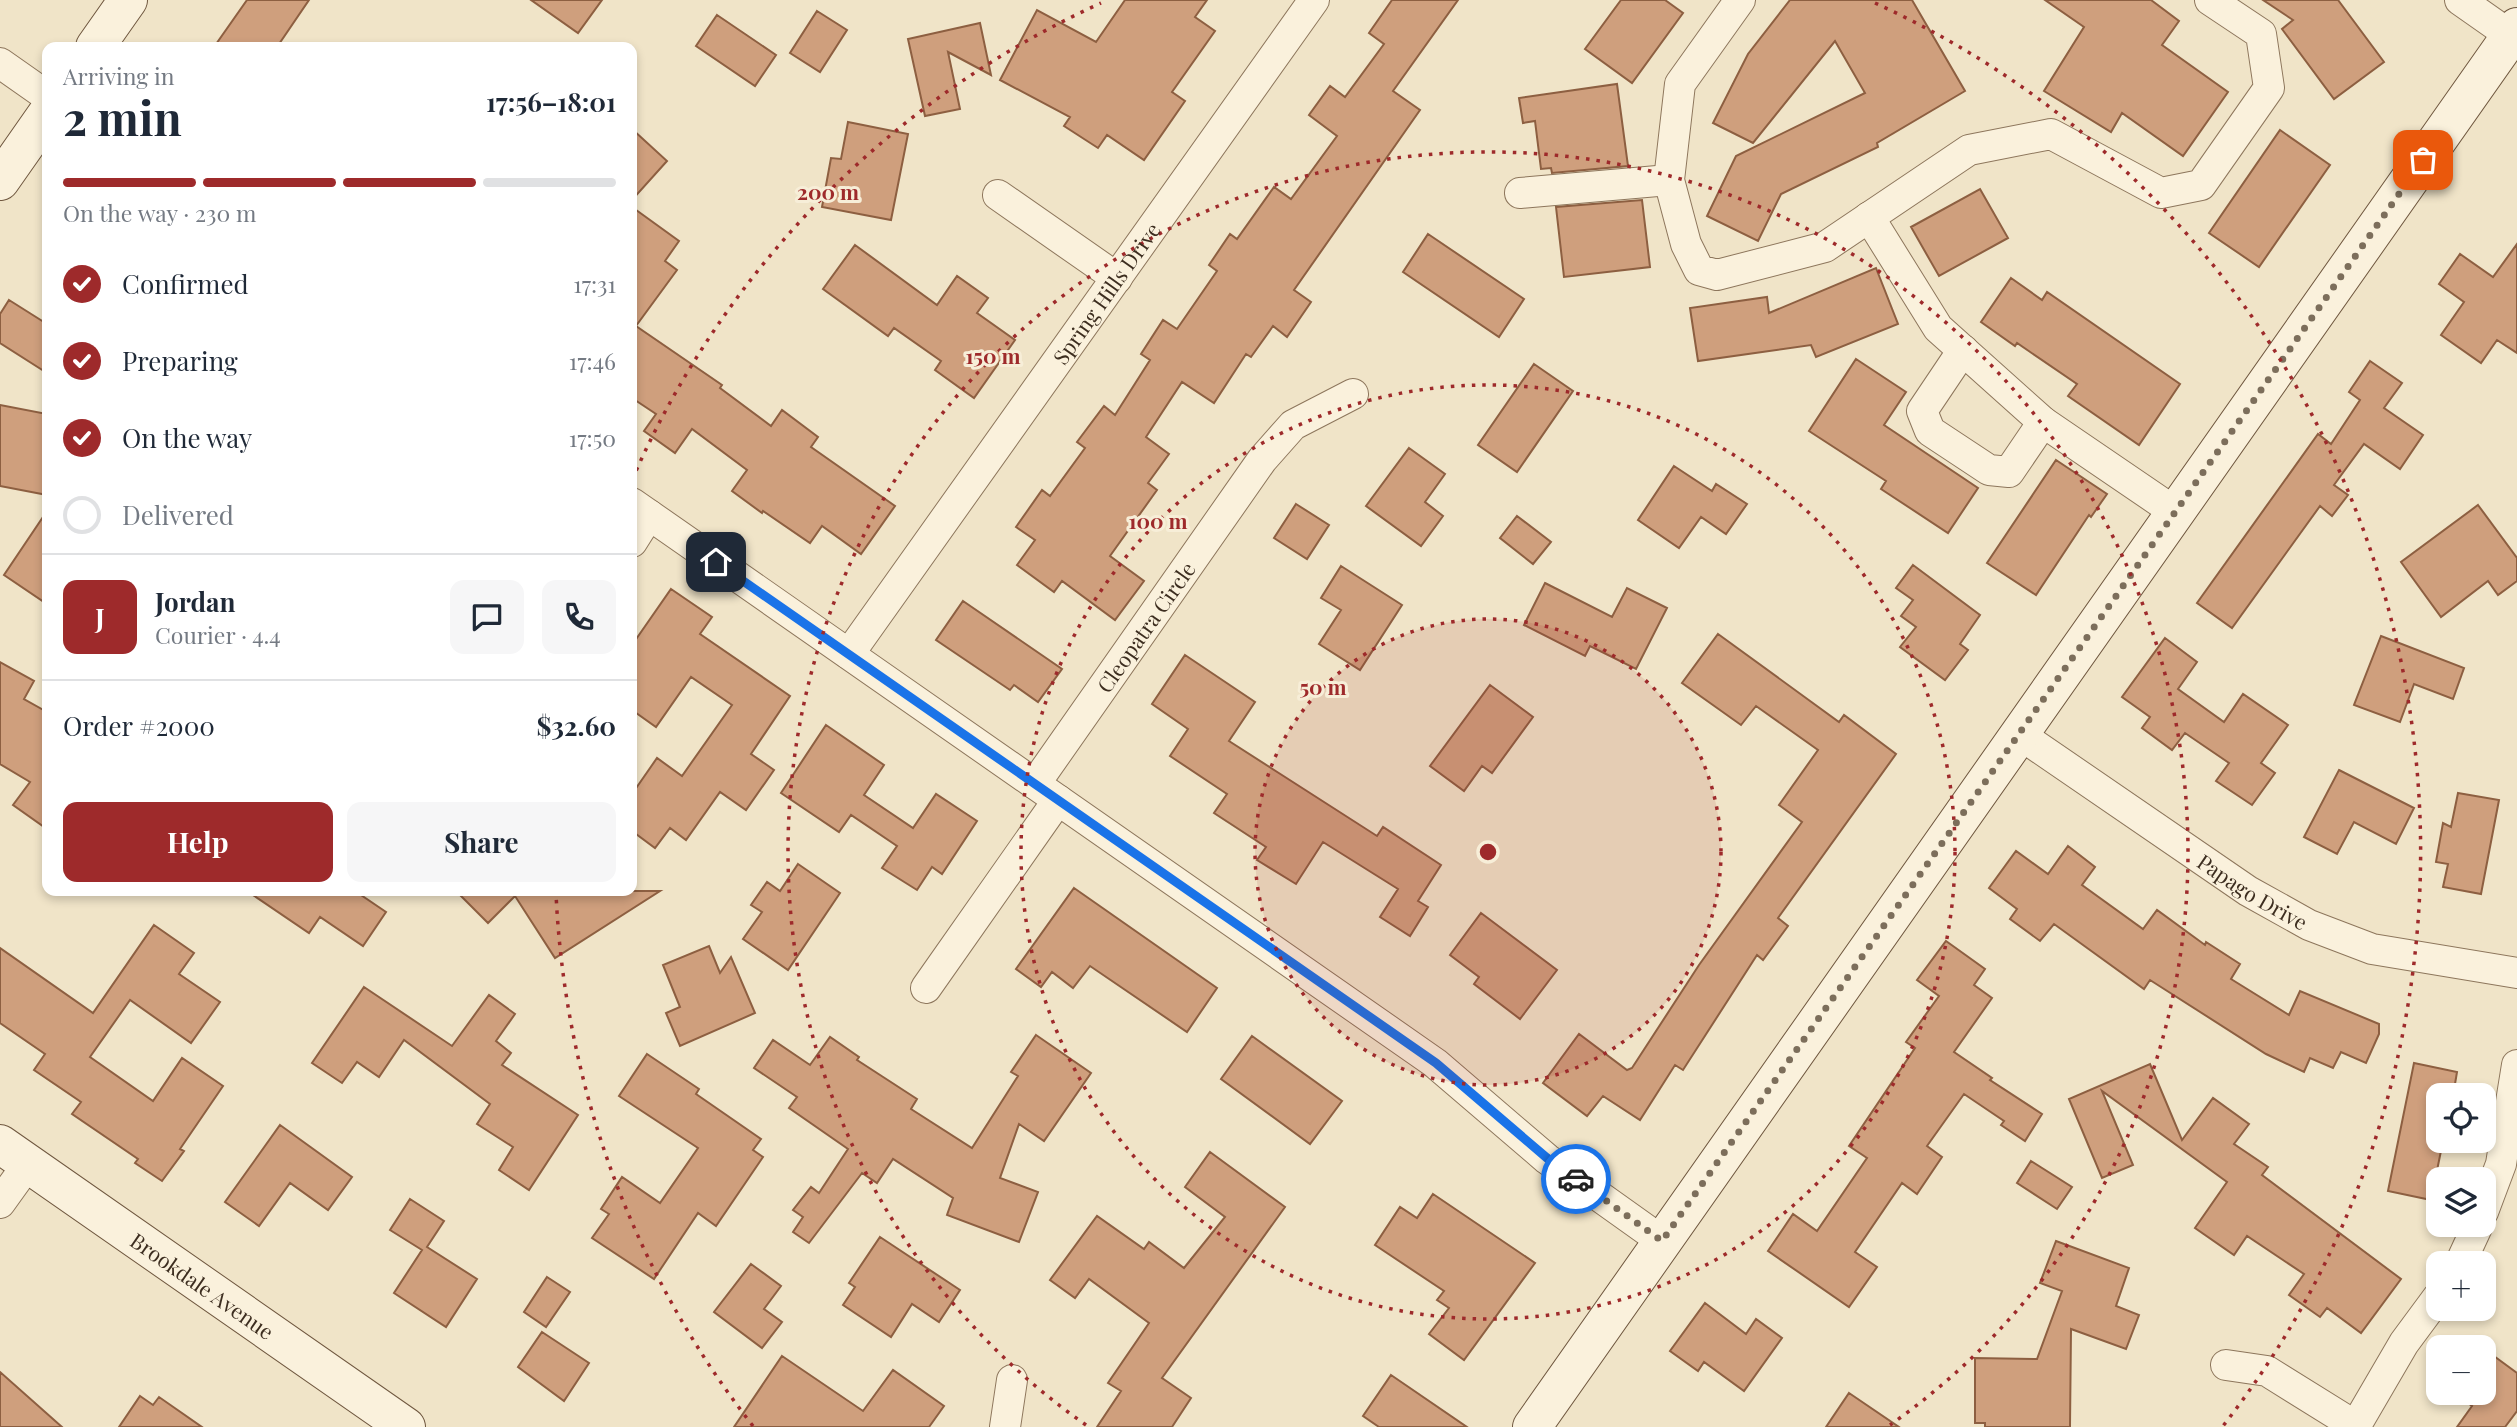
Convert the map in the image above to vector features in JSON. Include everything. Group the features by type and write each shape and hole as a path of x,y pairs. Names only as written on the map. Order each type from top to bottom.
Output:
{"main road":[{"path":"99,42 128,0"},
{"path":"1532,1427 2175,512 2515,34"},
{"path":"0,181 42,121"},
{"name":"Brookdale Avenue","path":"14,1154 406,1427"}],"street":[{"name":"Spring Hills Drive","path":"849,654 1314,0"},
{"path":"1740,0 1680,84 1668,180 1686,244 1699,270 1717,275 1825,247 1969,150 2051,134 2161,193 2201,185 2269,88 2261,34 2210,0"},
{"path":"2460,0 2515,34"},
{"path":"0,63 42,92"},
{"path":"1520,193 1668,180"},
{"path":"998,195 1116,278"},
{"path":"1869,218 1938,328 2043,422 2175,512"},
{"path":"1963,349 1922,411 1930,431 1989,470 2009,472 2043,422"},
{"name":"Cleopatra Circle","path":"926,988 1046,792 1262,460 1293,425 1353,394"},
{"path":"640,509 1436,1063 1547,1158 1662,1241"},
{"name":"Papago Drive","path":"2019,734 2248,891 2309,925 2372,949 2517,973"},
{"path":"2496,1177 2501,1164 2517,1065"},
{"path":"0,1203 14,1154"},
{"path":"2226,1364 2267,1371 2356,1426 2404,1343 2426,1313"},
{"path":"1005,1427 1012,1381"}],"building":[{"path":"247,0 309,0 280,42 218,42"},
{"path":"531,0 602,0 578,33"},
{"path":"1125,0 1207,0 1195,17 1215,31 1172,92 1185,101 1144,160 1107,135 1098,148 1064,126 1070,117 1000,80 1037,10 1096,42"},
{"path":"1392,0 1458,0 1393,91 1420,110 1294,290 1311,302 1287,337 1273,326 1251,357 1246,354 1214,403 1182,382 1146,437 1169,454 1148,483 1157,490 1110,556 1144,581 1115,620 1062,581 1054,592 1017,565 1035,540 1016,527 1042,490 1050,496 1085,448 1077,442 1104,406 1115,415 1150,360 1141,354 1163,320 1177,329 1217,271 1209,265 1230,234 1237,239 1274,187 1291,199 1337,136 1309,115 1330,86 1345,97 1384,44 1369,33"},
{"path":"1621,0 1665,0 1683,13 1632,83 1585,49"},
{"path":"1790,0 1912,0 1965,91 1877,143 1878,147 1781,194 1758,241 1707,216 1736,156 1865,93 1835,41 1753,143 1713,123 1748,54"},
{"path":"2045,0 2151,0 2179,21 2162,45 2228,92 2183,156 2122,113 2111,132 2044,91 2084,27"},
{"path":"2263,0 2338,0 2384,62 2334,99 2282,29 2293,20"},
{"path":"817,11 847,30 820,72 790,53"},
{"path":"717,15 776,55 755,86 696,46"},
{"path":"980,23 991,75 948,52 960,109 925,116 908,39"},
{"path":"1617,84 1628,166 1552,173 1551,168 1541,169 1535,121 1523,123 1519,98"},
{"path":"848,122 908,134 891,220 822,207 831,158 841,159"},
{"path":"2280,130 2330,165 2259,267 2209,233"},
{"path":"637,134 667,161 637,194"},
{"path":"1980,189 2008,238 1939,276 1911,227"},
{"path":"1642,200 1650,267 1564,277 1556,207"},
{"path":"637,211 679,241 665,261 677,270 637,325"},
{"path":"1428,234 1524,299 1499,337 1403,272"},
{"path":"2517,244 2517,353 2497,340 2481,363 2441,335 2464,302 2439,284 2460,254 2493,277"},
{"path":"855,245 937,305 957,276 988,298 977,313 1015,340 974,398 935,370 941,361 894,328 888,336 823,289"},
{"path":"1876,268 1898,324 1816,357 1811,345 1698,361 1690,308 1767,297 1769,313"},
{"path":"2011,278 2042,300 2047,292 2180,384 2139,445 2068,396 2077,384 1981,322"},
{"path":"9,300 42,321 42,370 0,343 0,314"},
{"path":"637,327 722,385 720,388 771,426 782,410 818,437 811,447 895,506 861,554 822,526 810,543 732,491 747,470 692,429 675,453 644,431 656,414 637,401"},
{"path":"1856,359 1906,392 1884,425 1978,488 1948,533 1881,489 1886,481 1809,431"},
{"path":"2370,361 2402,383 2384,408 2423,435 2400,469 2364,444 2334,485 2348,495 2332,516 2320,506 2232,628 2197,603 2318,434 2331,444 2360,400 2349,392"},
{"path":"1534,364 1573,391 1517,472 1478,445"},
{"path":"0,405 42,413 42,494 0,486"},
{"path":"1409,448 1445,474 1425,502 1443,516 1421,546 1366,506"},
{"path":"2056,460 2107,494 2091,517 2089,515 2036,595 1987,563"},
{"path":"1674,466 1712,491 1716,484 1747,504 1726,534 1701,517 1679,548 1638,520"},
{"path":"1296,504 1329,525 1307,559 1274,538"},
{"path":"2478,505 2517,558 2517,581 2498,595 2488,581 2441,617 2401,562"},
{"path":"1517,516 1551,542 1533,564 1500,538"},
{"path":"42,518 42,601 4,575"},
{"path":"1913,565 1980,615 1960,644 1968,650 1945,680 1900,647 1916,627 1901,616 1913,600 1896,588"},
{"path":"1341,566 1402,605 1360,670 1319,644 1341,610 1321,598"},
{"path":"1545,583 1612,617 1627,588 1667,608 1636,669 1590,646 1585,656 1524,625"},
{"path":"671,589 712,617 700,634 790,696 751,754 774,770 746,810 720,792 686,840 670,828 655,848 637,835 637,787 657,758 682,776 732,705 691,677 656,727 637,714 637,638"},
{"path":"963,601 1062,669 1038,702 1014,685 1010,690 936,640"},
{"path":"1718,634 1839,722 1844,715 1896,754 1778,918 1788,926 1763,960 1757,955 1683,1070 1675,1065 1640,1120 1603,1096 1587,1116 1543,1083 1579,1034 1627,1070 1632,1068 1699,965 1802,822 1779,805 1818,750 1756,706 1741,725 1682,683"},
{"path":"2381,636 2464,668 2453,699 2414,684 2400,722 2354,705"},
{"path":"2165,638 2197,662 2178,689 2224,722 2243,694 2288,725 2261,763 2275,773 2252,805 2216,781 2229,763 2185,733 2172,750 2142,728 2150,717 2122,697"},
{"path":"1185,655 1255,702 1229,741 1377,836 1383,827 1441,865 1418,901 1428,907 1410,936 1380,917 1398,889 1323,842 1296,884 1257,860 1266,847 1214,813 1227,794 1170,756 1188,729 1152,704"},
{"path":"0,662 34,681 24,699 42,709 42,825 13,805 30,782 0,764"},
{"path":"1490,685 1533,717 1492,773 1482,766 1464,791 1430,766"},
{"path":"826,725 884,765 864,795 913,828 936,794 977,821 942,874 932,867 917,890 882,868 897,846 851,815 839,832 781,793"},
{"path":"2339,770 2414,808 2396,844 2354,822 2337,854 2304,837"},
{"path":"2458,793 2499,800 2481,894 2443,887 2448,864 2436,862 2443,823 2451,827"},
{"path":"2068,846 2095,867 2082,885 2143,929 2157,910 2205,945 2206,942 2240,964 2231,979 2289,1015 2300,991 2379,1024 2379,1034 2366,1063 2341,1052 2333,1068 2310,1058 2304,1072 2266,1054 2150,980 2144,989 2054,924 2040,941 2010,919 2017,909 1989,888 2016,851 2048,874"},
{"path":"798,864 840,893 788,970 743,939 762,912 751,905 767,882 780,891"},
{"path":"1074,888 1217,988 1187,1032 1090,966 1073,988 1052,972 1041,987 1016,969"},
{"path":"637,891 660,891 555,958 515,896 637,896"},
{"path":"254,896 362,896 386,912 363,946 320,917 309,933"},
{"path":"461,896 515,896 488,923"},
{"path":"1481,913 1557,970 1520,1019 1474,984 1479,977 1450,955"},
{"path":"154,925 194,953 179,974 220,1002 191,1043 130,1000 90,1057 153,1101 182,1058 223,1086 180,1149 184,1151 162,1181 135,1163 138,1159 72,1114 81,1102 34,1070 45,1054 0,1023 0,948 93,1013"},
{"path":"1946,941 1985,969 1974,985 1992,998 1954,1052 1992,1078 1990,1080 2042,1114 2025,1141 2001,1125 2004,1121 1964,1094 1927,1146 1942,1157 1917,1194 1902,1183 1855,1252 1877,1267 1849,1307 1768,1251 1793,1214 1817,1231 1867,1158 1849,1146 1915,1048 1906,1042 1939,996 1917,980"},
{"path":"709,946 720,973 731,957 755,1013 680,1046 666,1013 680,1007 663,965"},
{"path":"364,987 452,1046 489,995 515,1014 496,1041 511,1053 502,1065 578,1115 529,1190 499,1170 513,1147 477,1124 490,1104 404,1040 379,1077 357,1062 342,1083 312,1063"},
{"path":"1036,1035 1091,1073 1044,1141 1019,1124 1000,1178 1038,1192 1019,1242 947,1215 953,1198 893,1159 877,1183 862,1173 809,1243 793,1232 803,1217 793,1210 811,1187 819,1193 848,1149 789,1108 797,1097 754,1068 773,1040 810,1065 830,1037 859,1057 857,1060 917,1099 911,1109 972,1148 1018,1076 1011,1072"},
{"path":"1252,1036 1342,1101 1310,1144 1221,1079"},
{"path":"647,1054 699,1089 696,1094 761,1139 753,1150 763,1157 716,1226 698,1213 654,1279 592,1238 609,1214 601,1209 622,1177 660,1203 698,1148 619,1096"},
{"path":"2414,1063 2457,1072 2455,1083 2426,1083 2426,1153 2441,1153 2438,1167 2426,1167 2426,1199 2388,1191"},
{"path":"2150,1064 2182,1140 2213,1098 2249,1124 2234,1144 2268,1167 2262,1175 2401,1279 2361,1333 2327,1308 2320,1317 2289,1295 2304,1274 2247,1236 2234,1255 2195,1228 2227,1182 2102,1091 2133,1165 2102,1178 2069,1099"},
{"path":"280,1125 352,1177 328,1210 290,1183 259,1226 225,1202"},
{"path":"1210,1152 1285,1207 1162,1378 1191,1398 1172,1427 1097,1427 1121,1391 1108,1383 1149,1323 1089,1279 1075,1298 1050,1280 1097,1216 1144,1249 1149,1242 1184,1268 1225,1217 1185,1187"},
{"path":"2031,1161 2072,1187 2057,1209 2017,1183"},
{"path":"1433,1194 1535,1263 1464,1360 1429,1334 1449,1308 1437,1300 1444,1291 1375,1245 1400,1207 1417,1218"},
{"path":"410,1199 444,1221 427,1247 477,1279 446,1327 394,1293 422,1250 390,1230"},
{"path":"880,1237 960,1290 939,1322 912,1304 891,1337 843,1305 855,1287 849,1283"},
{"path":"2056,1241 2129,1268 2116,1306 2139,1315 2126,1349 2071,1329 2070,1427 1985,1427 1985,1423 1975,1423 1975,1358 2037,1359 2062,1291 2040,1283"},
{"path":"751,1264 781,1286 764,1309 782,1322 762,1348 714,1312"},
{"path":"547,1277 570,1292 546,1327 524,1312"},
{"path":"1705,1303 1746,1334 1756,1319 1782,1338 1744,1391 1704,1362 1698,1371 1670,1351"},
{"path":"542,1332 589,1363 564,1401 518,1367"},
{"path":"782,1356 863,1411 893,1370 944,1406 929,1427 734,1427"},
{"path":"2496,1358 2517,1373 2517,1411 2505,1427 2457,1427 2472,1406 2496,1405"},
{"path":"0,1372 62,1427 0,1427"},
{"path":"1391,1375 1467,1427 1379,1427 1363,1416"},
{"path":"1849,1393 1899,1427 1826,1427"},
{"path":"140,1396 153,1405 159,1397 202,1427 119,1427"}],"way so far":[{"path":"1576,1179 1662,1241 2423,160"}],"route":[{"path":"716,562 1436,1063 1547,1158 1576,1179"}]}
